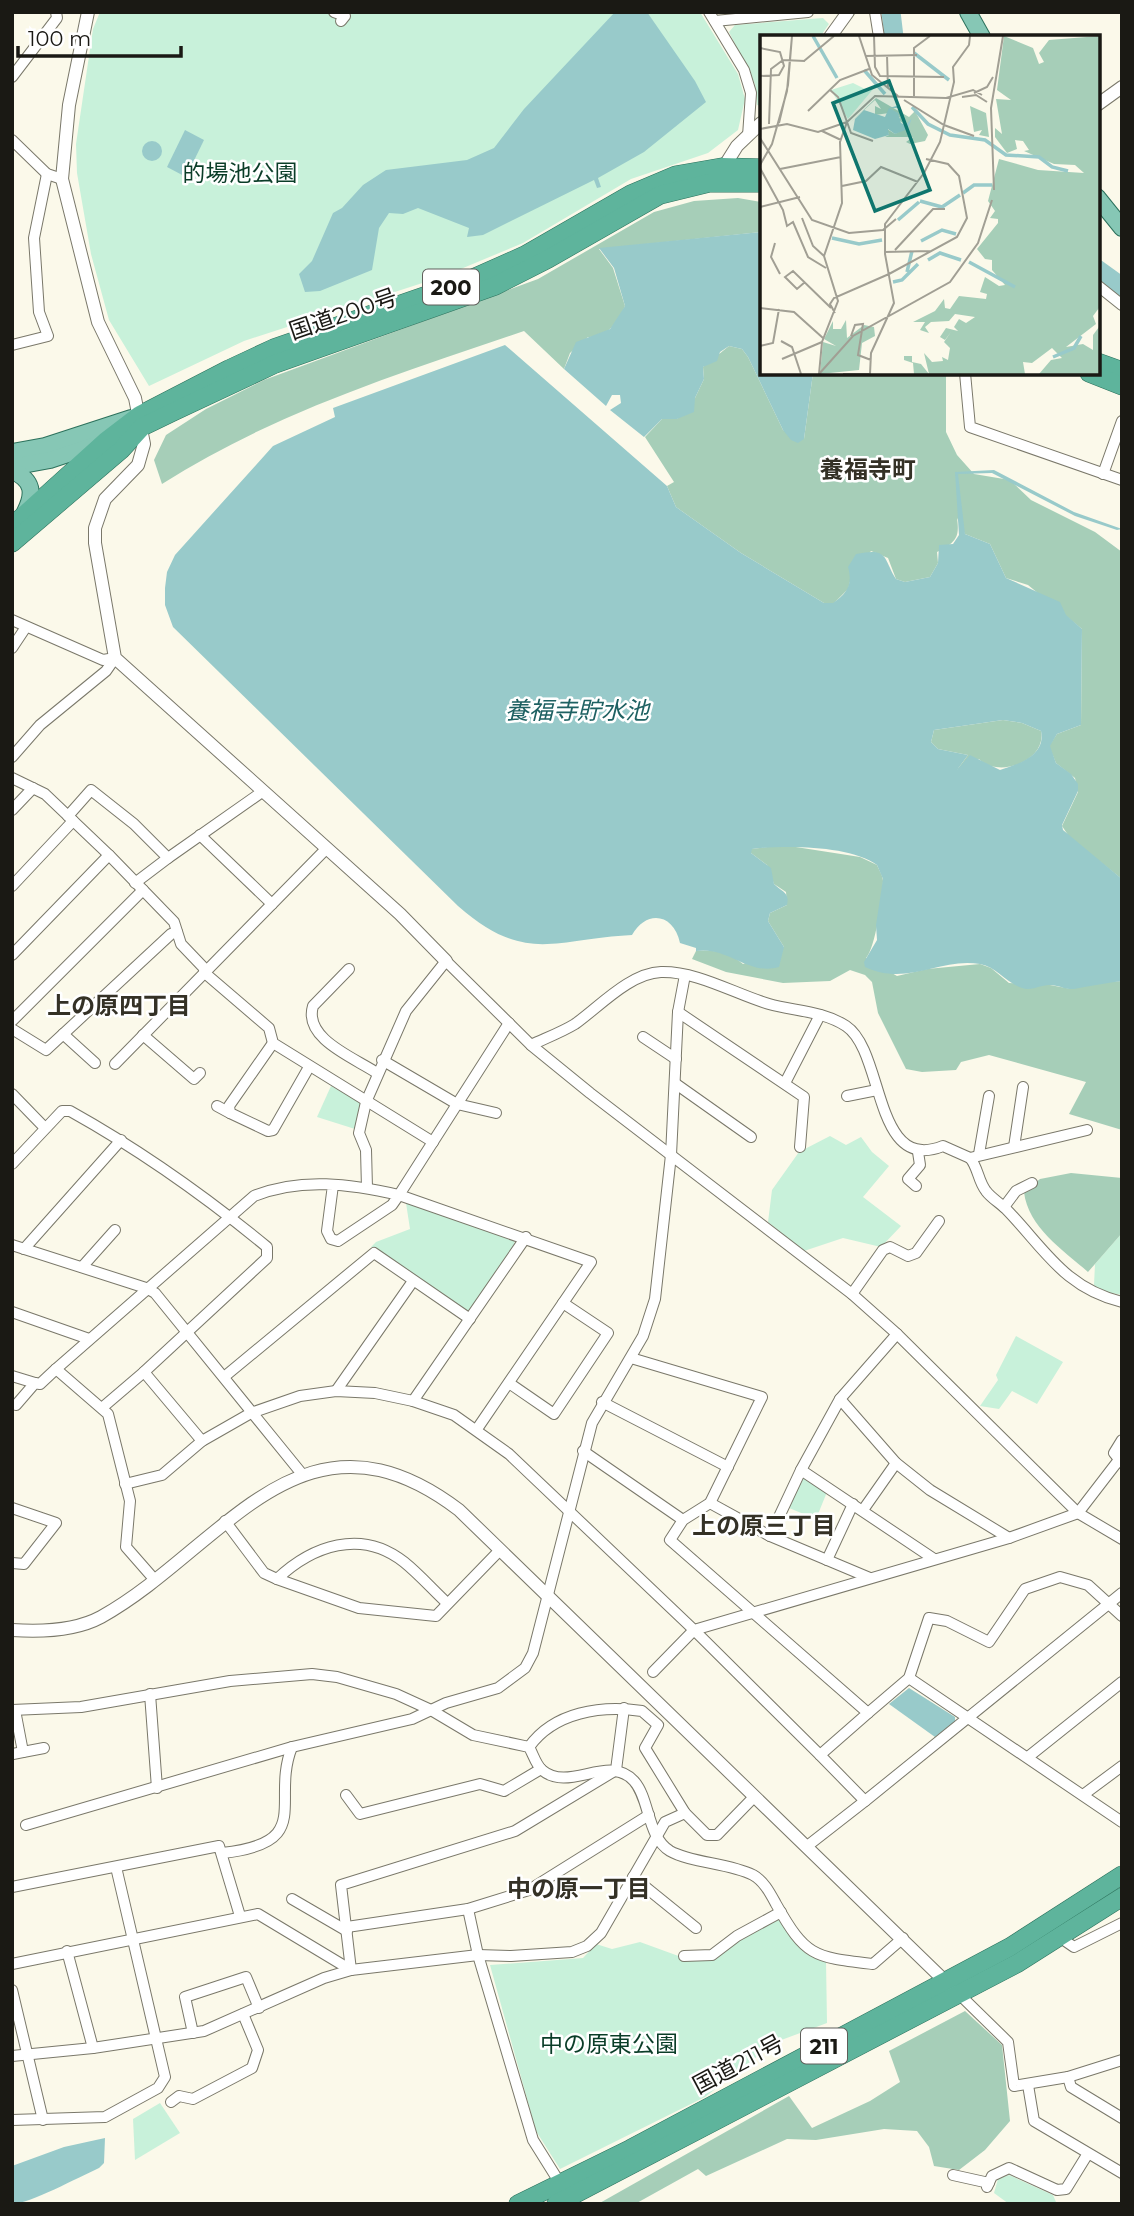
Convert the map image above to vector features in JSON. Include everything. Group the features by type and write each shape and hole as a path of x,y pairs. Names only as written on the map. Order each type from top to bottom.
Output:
{"highway":[{"name":"国道200号","path":"12,526 106,441 141,421 275,364 495,286 660,195 723,174 760,167"},
{"name":"国道200号","path":"723,174 760,183"},
{"path":"1099,363 1122,371"},
{"path":"1092,374 1122,386"},
{"name":"国道200号","path":"12,543 121,450 141,421"},
{"name":"国道211号","path":"561,2194 630,2149 1028,1937 1122,1875"},
{"name":"国道211号","path":"518,2204 561,2194 960,1995 1061,1938 1122,1897"}],"main road":[{"path":"968,12 981,35"},
{"path":"1099,199 1122,228"},
{"path":"12,452 141,421"},
{"path":"12,469 50,460 106,441"},
{"path":"12,469 31,486 33,495 25,512"}],"street":[{"path":"12,78 57,18 56,12"},
{"path":"88,12 69,105 62,179 98,322 141,421 142,457 105,499 96,528 95,543 115,659 327,848 531,1045 852,1294 897,1334 1078,1513 1122,1539"},
{"path":"748,136 751,93 744,70 712,17 808,12"},
{"path":"831,35 848,12"},
{"path":"875,12 879,35"},
{"path":"1099,104 1122,87"},
{"path":"723,174 748,136 760,124"},
{"path":"12,141 47,174 62,179"},
{"path":"12,345 48,336 39,312 34,238 47,174"},
{"path":"1099,287 1122,305"},
{"path":"965,374 970,427 1122,480"},
{"path":"1103,474 1122,421"},
{"path":"12,621 103,660 115,659"},
{"path":"12,649 26,627"},
{"path":"12,757 40,725 106,671 115,659"},
{"path":"12,778 45,794 109,855 174,922 181,944 203,967 206,974 269,1028 273,1043 433,1142"},
{"path":"12,810 33,788"},
{"path":"12,886 91,790 134,824 168,858"},
{"path":"12,1021 168,858 262,792"},
{"path":"200,835 272,904"},
{"path":"115,1064 327,848"},
{"path":"12,955 109,855"},
{"path":"12,1029 46,1050 171,934 177,932"},
{"path":"367,1188 366,1150 359,1133 366,1102 405,1011 446,961"},
{"path":"349,969 313,1006 313,1023 324,1038 377,1073"},
{"path":"531,1045 572,1026 634,981 660,972 685,975 771,1004 820,1015 846,1026 860,1040 890,1124 903,1140 918,1152 927,1153 943,1146 974,1156 1087,1130"},
{"path":"26,1825 292,1747 412,1718 498,1688 525,1668 533,1653 548,1597 583,1451 602,1402 643,1336 655,1298 671,1155 678,1012 685,975"},
{"path":"678,1012 804,1097 800,1147"},
{"path":"785,1083 820,1015"},
{"path":"333,1185 327,1231 331,1239 338,1241 392,1205 509,1023"},
{"path":"63,1034 96,1063"},
{"path":"144,1035 195,1079"},
{"path":"643,1037 676,1059"},
{"path":"230,1113 229,1106 273,1043"},
{"path":"382,1060 457,1104 496,1113"},
{"path":"217,1106 268,1131 273,1130 309,1067"},
{"path":"676,1084 751,1137"},
{"path":"1014,1147 1023,1087"},
{"path":"847,1097 877,1090"},
{"path":"12,1094 45,1128"},
{"path":"989,1097 974,1156 986,1192 1004,1207 1042,1253 1074,1282 1122,1302"},
{"path":"12,1164 62,1111 70,1111 121,1140 230,1217 267,1247 267,1258 103,1407"},
{"path":"24,1249 121,1140"},
{"path":"916,1186 908,1178 920,1165 918,1152"},
{"path":"1004,1207 1017,1191 1032,1183"},
{"path":"12,1376 40,1384 146,1287 254,1196 275,1187 299,1184 367,1188 399,1195 526,1237 591,1262 477,1429"},
{"path":"852,1294 883,1250 890,1247 908,1256 916,1253 939,1221"},
{"path":"82,1267 115,1230"},
{"path":"414,1401 526,1237"},
{"path":"12,1245 146,1287 224,1377 302,1475"},
{"path":"224,1377 373,1253 470,1319"},
{"path":"336,1391 414,1281"},
{"path":"509,1384 554,1414 593,1356 608,1333 563,1303"},
{"path":"12,1312 89,1339"},
{"path":"770,1536 801,1470 840,1399 897,1334"},
{"path":"631,1358 762,1397 710,1503 682,1520 670,1541 754,1611 868,1713"},
{"path":"57,1369 108,1414 130,1501 126,1547 154,1578"},
{"path":"144,1372 202,1441"},
{"path":"16,1405 35,1383"},
{"path":"125,1484 162,1475 202,1441 251,1413 300,1396 336,1391 375,1393 414,1401 454,1415 477,1429 569,1510 865,1801"},
{"path":"840,1399 896,1463 930,1490 1009,1538"},
{"path":"602,1402 728,1466"},
{"path":"653,1672 694,1630 1009,1538 1078,1513 1120,1462 1114,1452 1122,1440"},
{"path":"583,1451 682,1520"},
{"path":"863,1510 896,1463"},
{"path":"12,1630 66,1628 98,1618 154,1578 225,1521 268,1492 302,1475 358,1468 413,1480 459,1510 1008,2042 1014,2086 1068,2077 1122,2060"},
{"path":"801,1470 934,1559"},
{"path":"710,1503 770,1536 870,1578"},
{"path":"827,1560 852,1504"},
{"path":"12,1508 56,1523 24,1564 12,1563"},
{"path":"225,1521 264,1573 359,1608 436,1616 500,1550"},
{"path":"277,1579 292,1564 328,1545 363,1544 382,1549 403,1561 447,1603"},
{"path":"820,1755 909,1678 929,1618 947,1621 989,1642 1025,1589 1060,1577 1088,1585 1122,1616"},
{"path":"806,1847 1122,1593"},
{"path":"44,1748 18,1753 14,1710 82,1707 230,1681 312,1674 337,1677 396,1694 431,1710 473,1735 529,1747 541,1769 553,1776 569,1777 616,1770 635,1782 657,1835 670,1851 755,1876 766,1887 794,1936 811,1952 832,1959 873,1964 903,1938"},
{"path":"909,1678 1122,1822"},
{"path":"1028,1757 1122,1682"},
{"path":"150,1694 157,1788"},
{"path":"616,1770 624,1709"},
{"path":"529,1747 551,1723 599,1710 642,1711 658,1725 645,1748 685,1813 707,1835 717,1835 754,1797"},
{"path":"222,1853 247,1851 275,1836 285,1821 287,1802 284,1766 292,1747"},
{"path":"1083,1795 1122,1766"},
{"path":"346,1795 360,1814 480,1784 504,1791 541,1769"},
{"path":"351,1970 341,1885 515,1831 616,1770"},
{"path":"12,2056 28,2057 193,2033 259,2008 324,1978 351,1970 478,1955 572,1952 587,1946 601,1933 665,1822 685,1813"},
{"path":"292,1899 347,1929 468,1909 529,1890 649,1815"},
{"path":"12,1888 219,1846 240,1916"},
{"path":"12,2120 105,2117 158,2088 165,2077 116,1867"},
{"path":"633,1877 696,1928"},
{"path":"468,1909 478,1955 533,2140 561,2194"},
{"path":"684,1956 712,1955 737,1936 781,1912"},
{"path":"12,1964 258,1914 351,1970"},
{"path":"1061,1938 1074,1947 1122,1923"},
{"path":"67,1951 93,2048"},
{"path":"193,2033 185,1997 246,1977 259,2008"},
{"path":"12,1990 43,2120"},
{"path":"171,2102 179,2096 193,2099 252,2068 258,2050 243,2014"},
{"path":"1068,2077 1071,2087 1122,2118"},
{"path":"1028,2085 1034,2122 1122,2173"},
{"path":"953,2175 988,2185 992,2176 1009,2168 1057,2190 1066,2189 1087,2155"}],"green space":[{"name":"的場池公園","path":"100,12 700,12 738,74 745,99 738,130 708,153 631,179 523,243 444,276 244,341 149,386 109,320 91,254 77,173 76,144 93,29"},
{"path":"823,18 829,24 821,35 760,35 760,106 757,105 755,84 729,32 735,25"},
{"path":"738,198 760,202 760,232 599,249 613,268 625,306 611,328 601,335 588,337 570,353 564,369 524,331 384,379 293,415 204,459 162,484 154,460 166,435 206,409 264,380 538,279 654,212 694,201"},
{"path":"729,346 742,349 783,430 804,439 813,374 946,374 946,432 957,455 974,474 1010,480 1031,500 1095,532 1122,552 1122,879 1070,838 1062,826 1078,792 1075,778 1056,763 1049,746 1057,734 1081,725 1082,629 1028,585 1006,578 990,544 965,534 957,518 957,535 937,552 938,563 930,577 905,582 896,579 888,558 871,551 851,578 848,589 833,604 824,603 741,553 676,507 667,486 674,482 645,437 662,419 677,419 695,398 704,379 703,367"},
{"path":"1003,720 1022,723 1041,731 1041,742 1037,751 1019,764 998,767 987,765 979,759 957,770 968,755 938,749 931,742 934,730"},
{"path":"783,845 860,857 877,865 883,879 882,898 875,934 866,958 897,976 927,969 980,964 991,968 1009,983 1071,989 1095,983 1122,981 1122,1130 1069,1114 1086,1082 989,1055 961,1062 956,1070 922,1072 906,1069 878,1013 872,982 865,975 850,970 830,981 783,983 726,972 692,959 696,951 709,951 727,955 743,964 784,947 768,921 770,913 787,905 786,892 774,884 767,865 751,853 751,849"},
{"path":"331,1086 362,1103 355,1129 317,1117"},
{"path":"830,1136 846,1145 861,1137 872,1152 889,1166 863,1197 901,1226 881,1247 843,1238 804,1251 768,1222 772,1190 799,1152"},
{"path":"1071,1173 1122,1178 1122,1233 1088,1272 1039,1227 1027,1205 1024,1192 1040,1179"},
{"path":"406,1203 513,1238 515,1244 468,1313 371,1247 376,1242 410,1229"},
{"path":"1122,1233 1122,1295 1101,1291 1094,1285 1095,1264"},
{"path":"1016,1336 1063,1362 1037,1404 1012,1391 999,1409 980,1406 998,1380 996,1375"},
{"path":"803,1478 827,1492 816,1519 789,1508"},
{"name":"中の原東公園","path":"779,1916 798,1943 826,1961 827,2023 776,2042 705,2097 560,2169 536,2131 490,1965 583,1958 596,1944 612,1949 640,1942 684,1958 713,1957 738,1938"},
{"path":"965,2011 1002,2045 1010,2121 985,2150 959,2170 934,2166 929,2147 917,2131 884,2129 816,2140 787,2139 706,2176 698,2169 635,2204 598,2204 789,2096 812,2128 870,2101 900,2082 889,2051"},
{"path":"160,2103 180,2133 135,2160 133,2119"},
{"path":"1009,2175 1053,2195 1056,2202 1009,2204 994,2193 998,2179"}],"water":[{"path":"615,12 647,12 695,81 706,102 644,152 598,178 601,187 597,188 594,180 483,235 467,237 469,228 418,208 403,214 389,213 379,228 372,270 320,291 305,292 299,274 312,261 333,213 342,208 363,185 386,170 467,160 494,148 524,109"},
{"path":"185,130 204,140 186,177 167,167"},
{"path":"148,141 156,141 162,151 156,161 148,161 142,155 142,147"},
{"path":"760,232 760,374 813,374 804,439 798,443 791,440 783,430 742,349 729,346 720,352 717,361 703,367 704,379 695,398 694,412 677,419 662,419 644,437 610,410 621,403 620,395 612,395 606,406 564,369 576,342 610,329 625,306 614,268 599,248"},
{"name":"養福寺貯水池","path":"505,345 667,486 676,507 741,553 824,603 833,603 845,592 850,579 848,567 856,554 880,553 896,579 905,582 930,577 938,563 939,545 953,544 959,535 955,472 994,470 1074,512 1122,529 1117,530 1075,516 992,473 958,474 965,534 990,544 1006,578 1060,602 1066,615 1082,629 1081,725 1057,734 1050,746 1056,763 1071,774 1078,784 1078,791 1062,825 1063,830 1122,879 1122,981 1074,989 1051,985 1025,989 980,964 951,964 895,974 865,967 864,962 877,940 876,925 883,879 877,865 865,858 816,848 752,849 751,853 771,868 774,884 787,897 787,905 770,913 768,921 784,947 779,967 757,968 718,953 696,951 696,948 680,943 672,926 659,918 645,921 632,935 541,944 503,936 482,924 458,906 173,627 165,605 167,572 175,555 273,446 335,417 333,408","holes":["1003,720 1022,723 1041,731 1039,746 1030,757 1000,770 970,755 957,770 968,755 938,749 931,742 934,730"]},
{"path":"909,1688 955,1717 955,1722 935,1737 889,1704"},
{"path":"105,2138 104,2163 99,2168 42,2195 12,2204 12,2166 64,2147"}],"waterway":[{"path":"891,12 894,35"},
{"path":"1099,270 1122,287"}],"district":[{"name":"養福寺町","path":"868,469"},
{"name":"上の原四丁目","path":"119,1005"},
{"name":"上の原三丁目","path":"764,1525"},
{"name":"中の原一丁目","path":"579,1888"}]}
